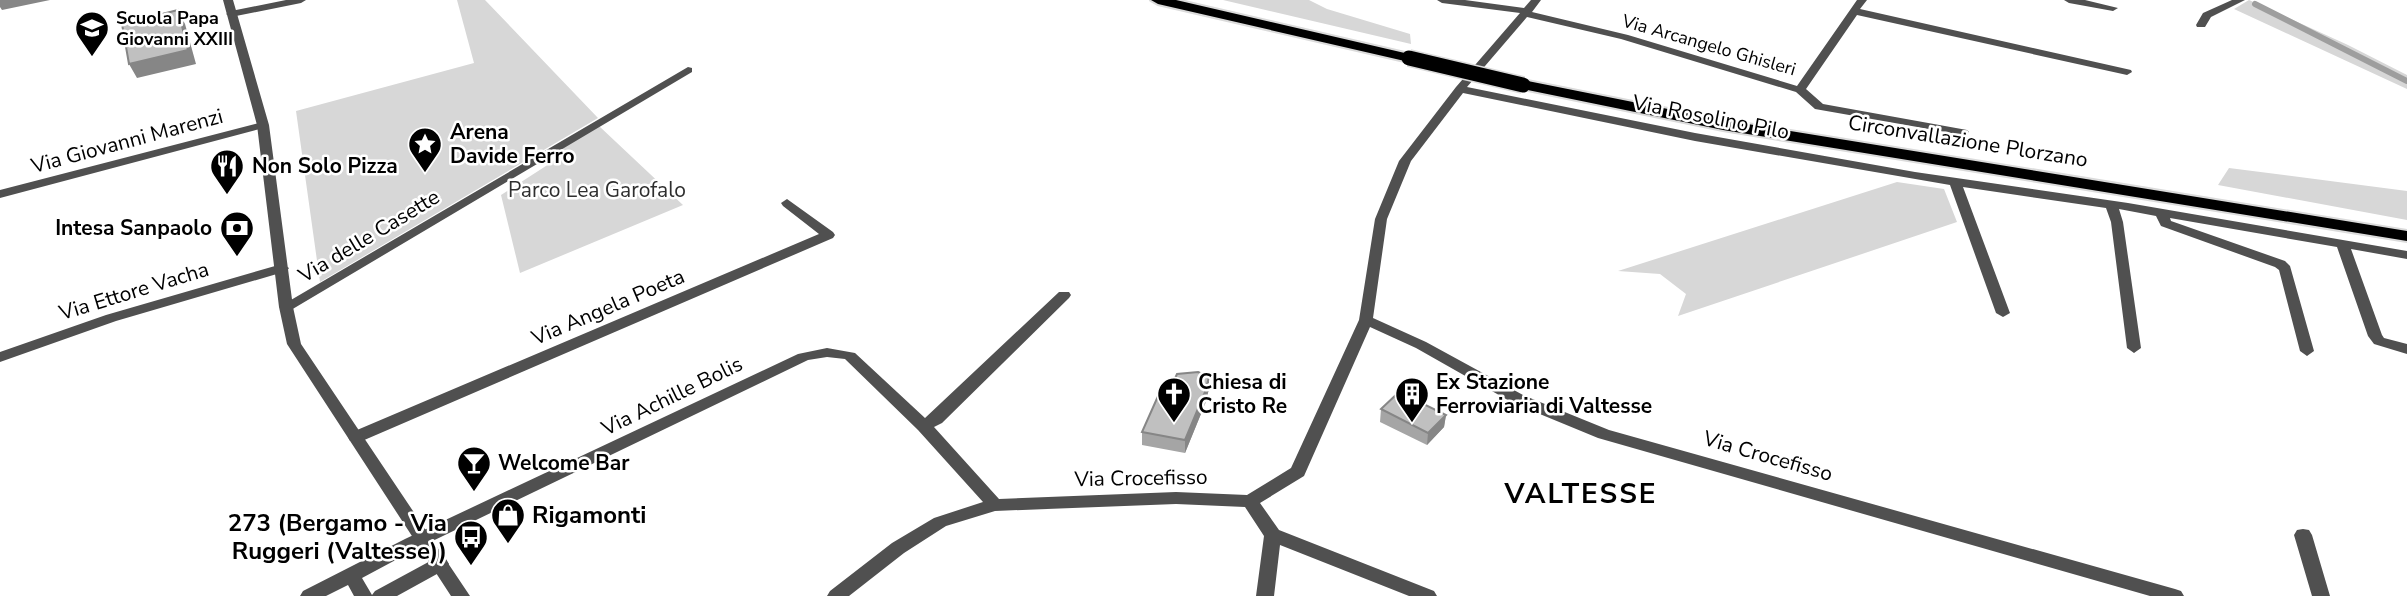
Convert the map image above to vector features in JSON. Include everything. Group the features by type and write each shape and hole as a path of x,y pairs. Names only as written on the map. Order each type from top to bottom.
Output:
{"highway":[{"path":"1158,0 1525,80"},
{"path":"1197,0 1412,54"},
{"name":"Circonvallazione Plorzano","path":"1525,80 2407,225"},
{"name":"Circonvallazione Plorzano","path":"1525,80 1723,125 2407,236"}],"street":[{"path":"228,0 263,125 286,307 294,344 461,596"},
{"path":"232,14 302,0"},
{"name":"Via Arcangelo Ghisleri","path":"1442,0 1526,12 1624,37 1800,90 1819,107 1963,132"},
{"path":"1428,596 1273,535 1250,501 1298,472 1366,320 1381,219 1405,161 1460,89 1536,0"},
{"name":"Via Arcangelo Ghisleri","path":"1800,90 1862,0"},
{"path":"2069,0 2113,8"},
{"path":"2201,25 2207,15 2240,0"},
{"path":"1854,11 2127,72"},
{"name":"Via delle Casette","path":"286,307 688,70"},
{"name":"Via Rosolino Pilo","path":"1460,89 1695,136 1955,182 2161,213 2407,255"},
{"name":"Via Giovanni Marenzi","path":"0,194 263,125"},
{"path":"1955,182 2003,313"},
{"name":"Via Angela Poeta","path":"356,437 828,235 787,203"},
{"path":"2110,205 2117,222 2134,348"},
{"name":"Via Rosolino Pilo","path":"2161,213 2166,223 2280,264 2284,269 2307,351"},
{"path":"2342,243 2375,336 2379,341 2407,349"},
{"name":"Via Ettore Vacha","path":"0,357 111,318 282,268"},
{"path":"924,426 936,419 1064,295"},
{"name":"Via Crocefisso","path":"1366,320 1421,345 1518,399 1604,434 2175,596"},
{"name":"Via Achille Bolis","path":"309,596 352,577 424,537 803,356 822,351 850,356 924,426 995,505"},
{"name":"Via Crocefisso","path":"836,596 898,548 940,522 995,505 1176,498 1250,501"},
{"path":"1265,596 1273,535"},
{"path":"2303,535 2321,596"},
{"path":"381,596 440,564"},
{"path":"352,577 364,596"}],"green space":[{"name":"Parco Lea Garofalo","path":"457,0 485,0 598,118 320,282 296,111 474,63"},
{"path":"1223,0 1309,0 1327,9 1410,34 1411,44"},
{"path":"2249,0 2407,75 2407,89 2234,9"},
{"name":"Parco Lea Garofalo","path":"599,126 683,205 520,273 501,195 566,153 561,148"},
{"path":"2229,168 2407,191 2407,220 2218,185"},
{"path":"1897,182 1944,189 1957,222 1678,316 1686,294 1660,274 1618,271"}],"building":[{"path":"178,10 188,50 129,64 122,24"},
{"name":"Chiesa di Cristo Re","path":"1198,372 1209,377 1185,440 1142,432 1163,385 1173,383 1177,374"},
{"path":"1399,392 1446,415 1428,433 1381,409"}],"waterway":[{"path":"2255,4 2407,81"}],"place":[{"name":"Scuola Papa Giovanni XXIII","path":"92,58"},
{"name":"Arena Davide Ferro","path":"425,174"},
{"name":"Non Solo Pizza","path":"227,196"},
{"name":"Intesa Sanpaolo","path":"237,258"},
{"name":"Chiesa di Cristo Re","path":"1174,424"},
{"name":"Ex Stazione Ferroviaria di Valtesse","path":"1412,424"},
{"name":"Welcome Bar","path":"474,493"},
{"name":"Rigamonti","path":"508,545"},
{"name":"273 (Bergamo - Via Ruggeri (Valtesse))","path":"471,567"}],"district":[{"name":"VALTESSE","path":"1581,493"}]}
